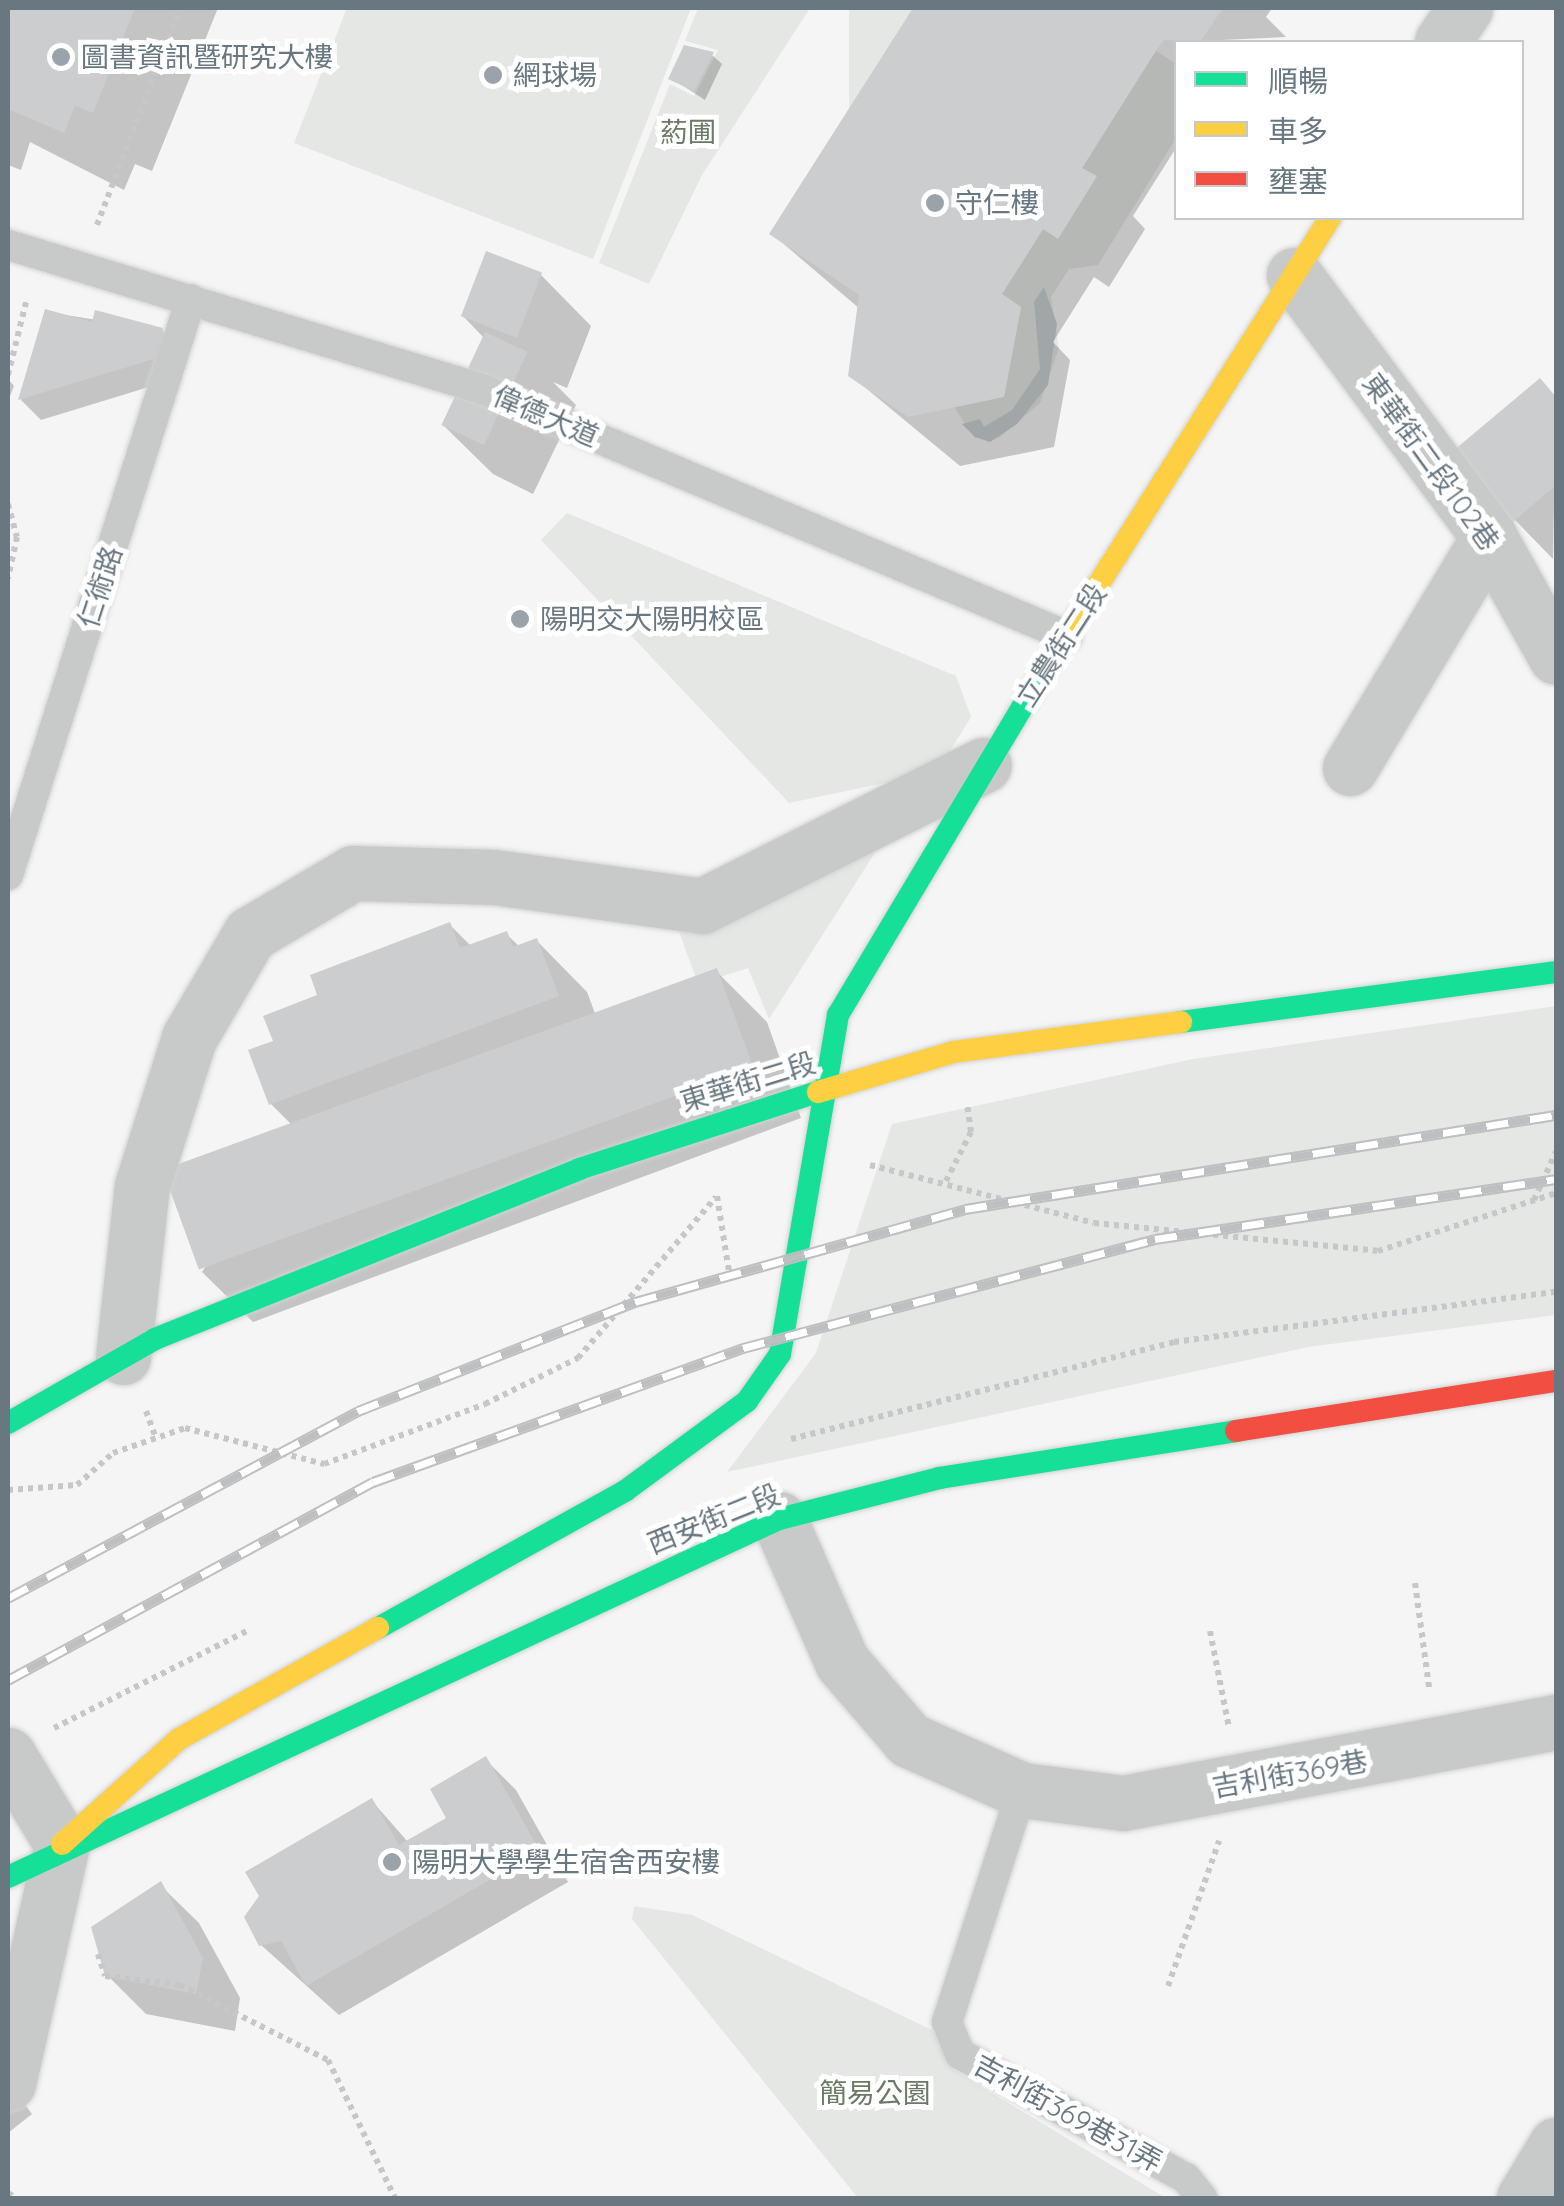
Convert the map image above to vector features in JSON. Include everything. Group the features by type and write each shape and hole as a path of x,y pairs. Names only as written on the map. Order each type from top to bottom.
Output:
{"street":[{"path":"1443,40 1464,8"},
{"name":"立農街二段","path":"62,1844 179,1738 625,1490 746,1401 780,1354 832,1088 838,1016 984,765 1329,220"},
{"name":"東華街二段102巷","path":"1294,275 1489,537 1556,657"},
{"path":"1350,768 1489,537"},
{"path":"133,1380 142,1186 189,1038 250,934 353,873 494,877 702,906 984,765"},
{"name":"東華街二段","path":"8,1423 133,1380 579,1169 954,1052 1556,972"},
{"name":"西安街二段","path":"8,1877 62,1844 778,1519 940,1478 1556,1381"},
{"name":"吉利街369巷","path":"778,1519 842,1662 909,1740 1022,1790 1123,1803 1437,1748 1556,1722"},
{"path":"8,2083 62,1844 26,1744"},
{"path":"1524,2198 1556,2145"}],"lane":[{"name":"偉德大道","path":"8,244 484,390 1068,636"},
{"name":"仁術路","path":"8,875 192,299"},
{"name":"吉利街369巷31弄","path":"1022,1790 947,2022 960,2054 1186,2178 1202,2198"}],"path":[{"path":"83,264 180,8"},
{"path":"8,376 38,254"},
{"path":"8,504 16,536 8,578"},
{"path":"946,1182 971,1132 968,1106"},
{"path":"1534,1202 1556,1152"},
{"path":"867,1180 871,1161 1094,1223 1378,1251 1556,1193"},
{"path":"8,1490 77,1485 113,1453 185,1428 324,1464 485,1404 578,1358 717,1196 733,1292"},
{"path":"798,1425 790,1440 1174,1342 1556,1292"},
{"path":"133,1380 156,1438"},
{"path":"1415,1583 1437,1748"},
{"path":"26,1744 270,1619"},
{"path":"1168,1986 1239,1784 1210,1632"},
{"path":"126,1976 180,1985 328,2060 395,2198"},
{"path":"8,2193 16,2198"}],"green space":[{"name":"網球場","path":"347,8 691,8 593,259 294,143"},
{"name":"葯圃","path":"698,8 810,8 702,175 649,284 599,263 670,84 694,96 718,50 685,41"},
{"path":"849,8 913,8 913,240 849,240"},
{"path":"1156,51 1174,63 1174,141 1098,265 1069,269 1051,297 1059,348 1040,403 999,438 975,438 954,407 1004,396 1021,307 1002,294 1043,229 1096,176 1082,168"},
{"path":"567,513 956,676 971,717 937,772 789,803 541,540"},
{"path":"892,826 769,1019 748,968 698,984 676,923"},
{"path":"1556,1006 1556,1315 1308,1347 727,1472 816,1353 892,1124 1193,1059"},
{"name":"簡易公園","path":"634,1906 692,1915 932,2030 954,2070 1166,2198 858,2198 632,1919"}],"shaded area":[{"path":"1044,287 1057,324 1048,385 1017,424 990,442 975,437 962,424 980,419 984,427 1012,410 1040,369 1034,302"}],"building":[{"name":"圖書資訊暨研究大樓","path":"8,8 135,8 93,113 75,106 64,133 8,109"},
{"name":"守仁樓","path":"913,8 1223,8 1201,40 1164,40 1157,49 1082,168 1097,176 1058,239 1043,229 1002,294 1021,307 1004,397 908,417 848,376 859,295 769,234"},
{"path":"684,45 714,52 694,91 668,79"},
{"path":"486,251 542,273 517,338 461,316"},
{"path":"45,309 92,322 95,310 163,328 154,359 18,400"},
{"path":"485,332 528,352 484,445 441,425"},
{"path":"1540,378 1556,397 1556,485 1513,522 1453,451"},
{"path":"450,922 460,948 507,931 513,947 537,938 559,996 269,1105 248,1050 273,1041 263,1016 317,995 310,975"},
{"path":"717,968 753,1068 199,1269 163,1170"},
{"name":"陽明大學學生宿舍西安樓","path":"486,1756 540,1851 306,1986 281,1941 259,1946 244,1917 259,1896 245,1872 372,1798 399,1845 446,1818 430,1789"},
{"path":"161,1881 203,1958 196,1994 105,1976 91,1927"}],"railway":[{"path":"8,1598 358,1411 635,1302 965,1209 1556,1115"},
{"path":"8,1680 373,1482 743,1348 1155,1239 1556,1179"}],"traffic: fast":[{"path":"378,1628 625,1491 747,1401 780,1354 838,1015 1050,661"},
{"path":"1181,1022 1556,972"},
{"path":"8,1423 155,1339 579,1169 818,1092"},
{"path":"8,1877 779,1519 940,1478 1236,1431"}],"traffic: slow":[{"path":"1050,661 1329,220"},
{"path":"818,1092 954,1052 1181,1022"},
{"path":"62,1844 179,1739 378,1628"}],"traffic: jam":[{"path":"1236,1431 1556,1381"}],"place":[{"name":"圖書資訊暨研究大樓","path":"61,57"},
{"name":"網球場","path":"493,75"},
{"name":"守仁樓","path":"935,203"},
{"name":"陽明交大陽明校區","path":"520,619"},
{"name":"陽明大學學生宿舍西安樓","path":"392,1862"}]}
